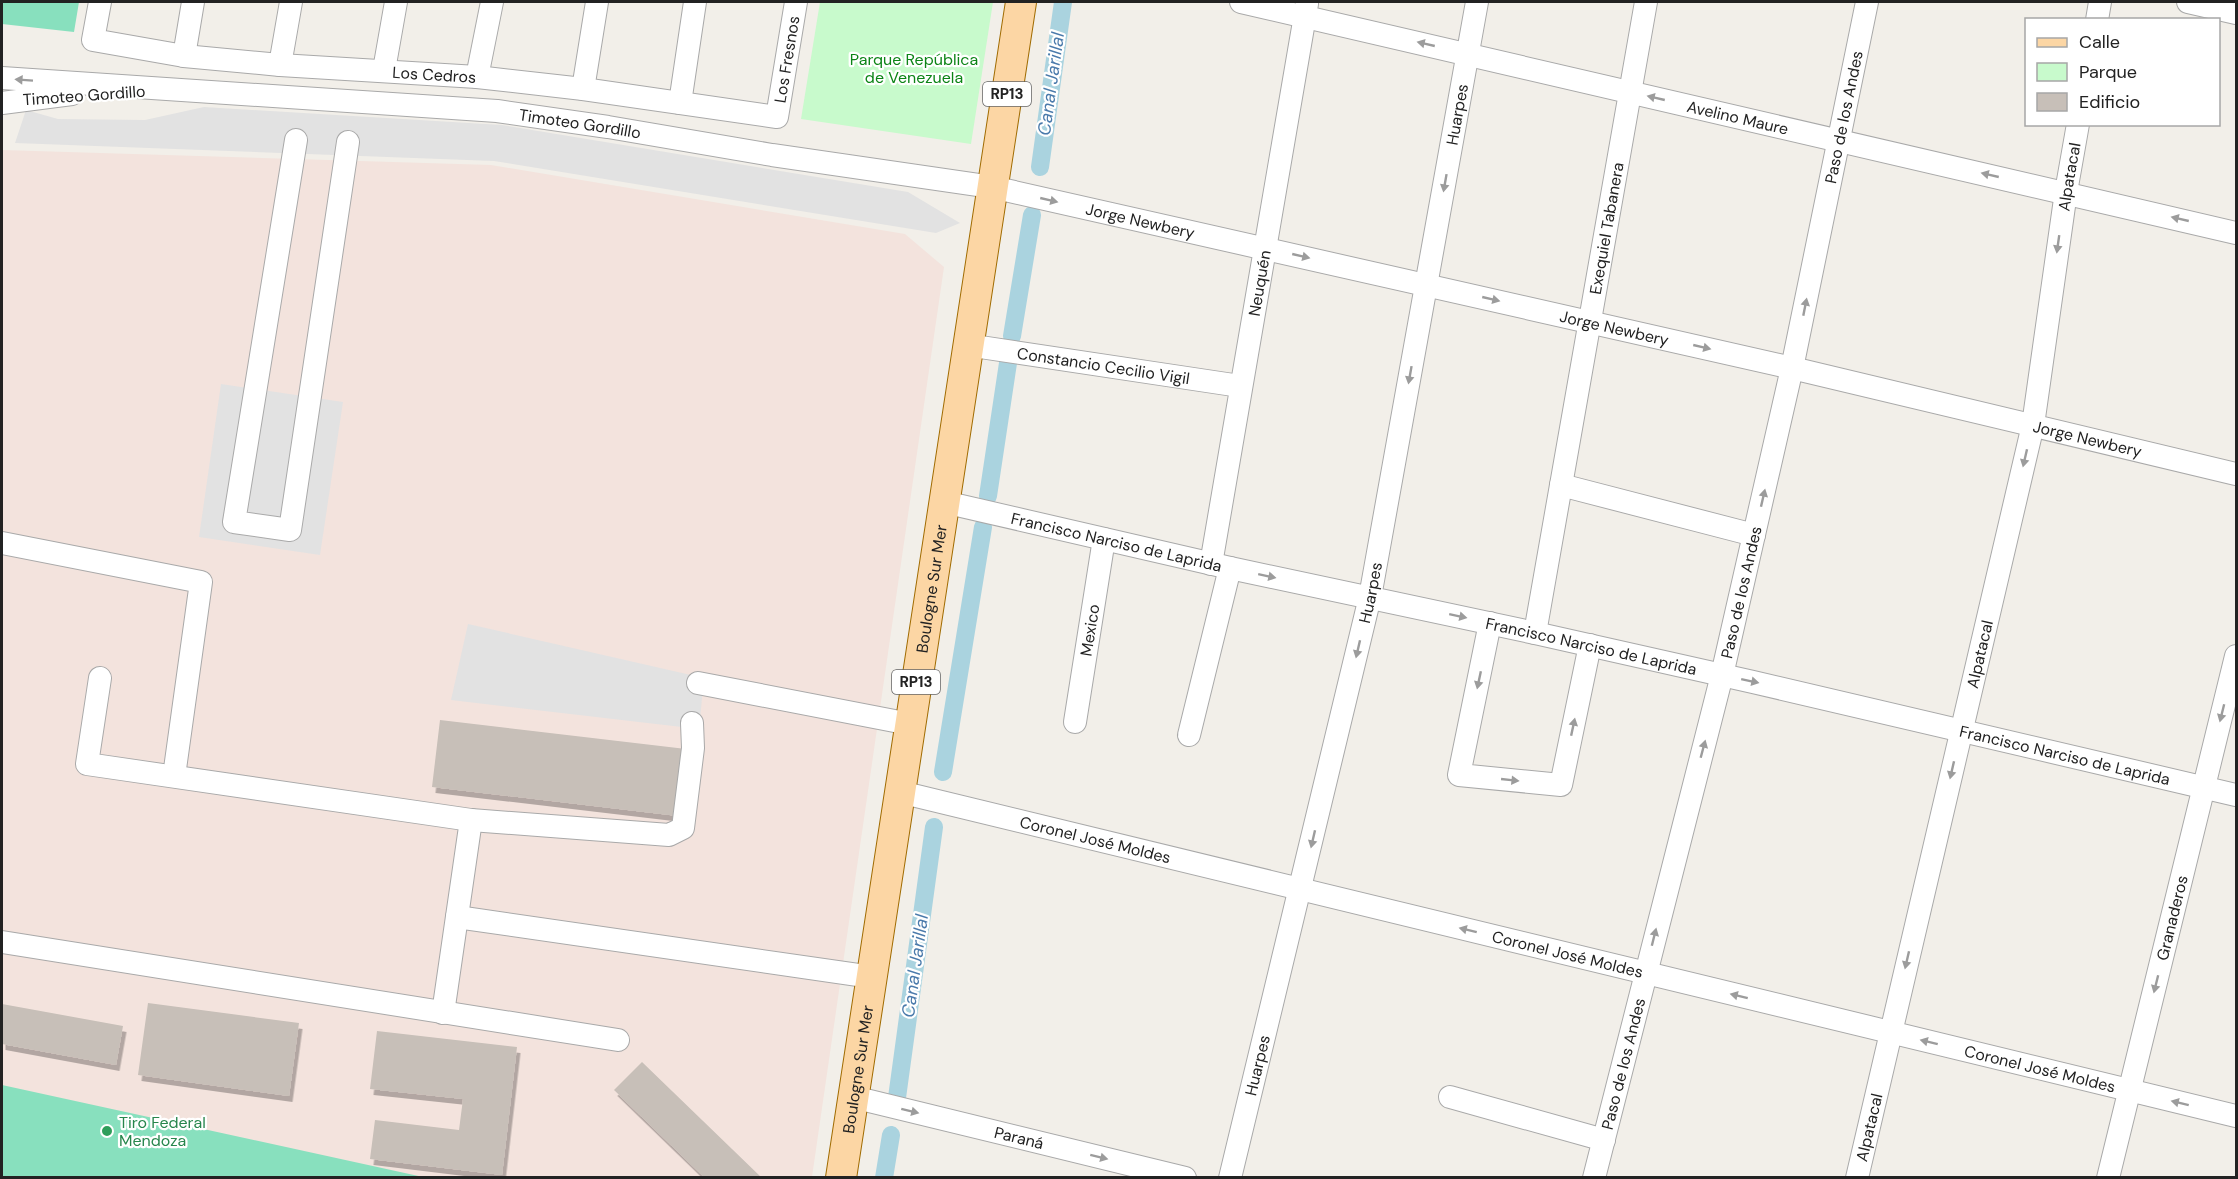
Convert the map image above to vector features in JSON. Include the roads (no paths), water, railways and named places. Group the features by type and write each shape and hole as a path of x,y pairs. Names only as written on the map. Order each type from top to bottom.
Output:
{"main road":[{"name":"Boulogne Sur Mer","path":"841,1178 1021,2"}],"street":[{"name":"Los Cedros","path":"99,2 93,40 184,56 280,65 477,77 583,89 777,117"},
{"path":"184,56 193,2"},
{"path":"280,65 291,2"},
{"path":"384,70 396,2"},
{"path":"477,77 492,2"},
{"path":"583,89 597,2"},
{"path":"680,103 695,2"},
{"name":"Los Fresnos","path":"777,117 796,2"},
{"name":"Avelino Maure","path":"1241,2 1306,9 1467,54 2236,232"},
{"name":"Huarpes","path":"1230,1178 1370,597 1477,2"},
{"name":"Exequiel Tabanera","path":"1535,633 1646,2"},
{"name":"Paso de los Andes","path":"1594,1178 1722,675 1792,368 1867,2"},
{"path":"2097,18 2100,2"},
{"path":"2188,2 2236,13"},
{"name":"Neuquén","path":"1189,735 1220,566 1240,386 1306,9"},
{"name":"Timoteo Gordillo","path":"2,78 497,111 992,187"},
{"name":"Timoteo Gordillo","path":"2,103 67,94 166,90"},
{"name":"Alpatacal","path":"1857,1178 2033,424 2078,126"},
{"path":"296,140 234,522 290,530 348,142"},
{"name":"Jorge Newbery","path":"992,187 1792,368 2236,474"},
{"name":"Constancio Cecilio Vigil","path":"968,345 1240,386"},
{"path":"1561,485 1754,535"},
{"name":"Francisco Narciso de Laprida","path":"944,502 1220,566 1590,645 2236,795"},
{"name":"Mexico","path":"1075,722 1104,539"},
{"path":"2,543 201,582 174,776"},
{"path":"1491,623 1459,775 1561,784 1590,645"},
{"name":"Granaderos","path":"2108,1178 2236,656"},
{"path":"100,678 87,764 471,820 669,835 683,828 693,748 692,723"},
{"path":"698,683 910,724"},
{"name":"Coronel José Moldes","path":"900,792 2236,1116"},
{"path":"443,1013 471,820"},
{"path":"457,917 872,977"},
{"path":"2,942 618,1041"},
{"name":"Paraná","path":"853,1097 1185,1178"},
{"path":"1449,1097 1604,1140"}],"waterway":[{"name":"Canal Jarillal","path":"1040,167 1063,2"},
{"name":"Canal Jarillal","path":"1012,336 1032,215"},
{"name":"Canal Jarillal","path":"988,496 1008,363"},
{"name":"Canal Jarillal","path":"943,772 983,527"},
{"name":"Canal Jarillal","path":"896,1105 934,827"},
{"name":"Canal Jarillal","path":"884,1178 891,1135"}],"place":[{"name":"Tiro Federal Mendoza","path":"107,1131"}],"park label":[{"name":"Parque República de Venezuela","path":"914,68"}]}
